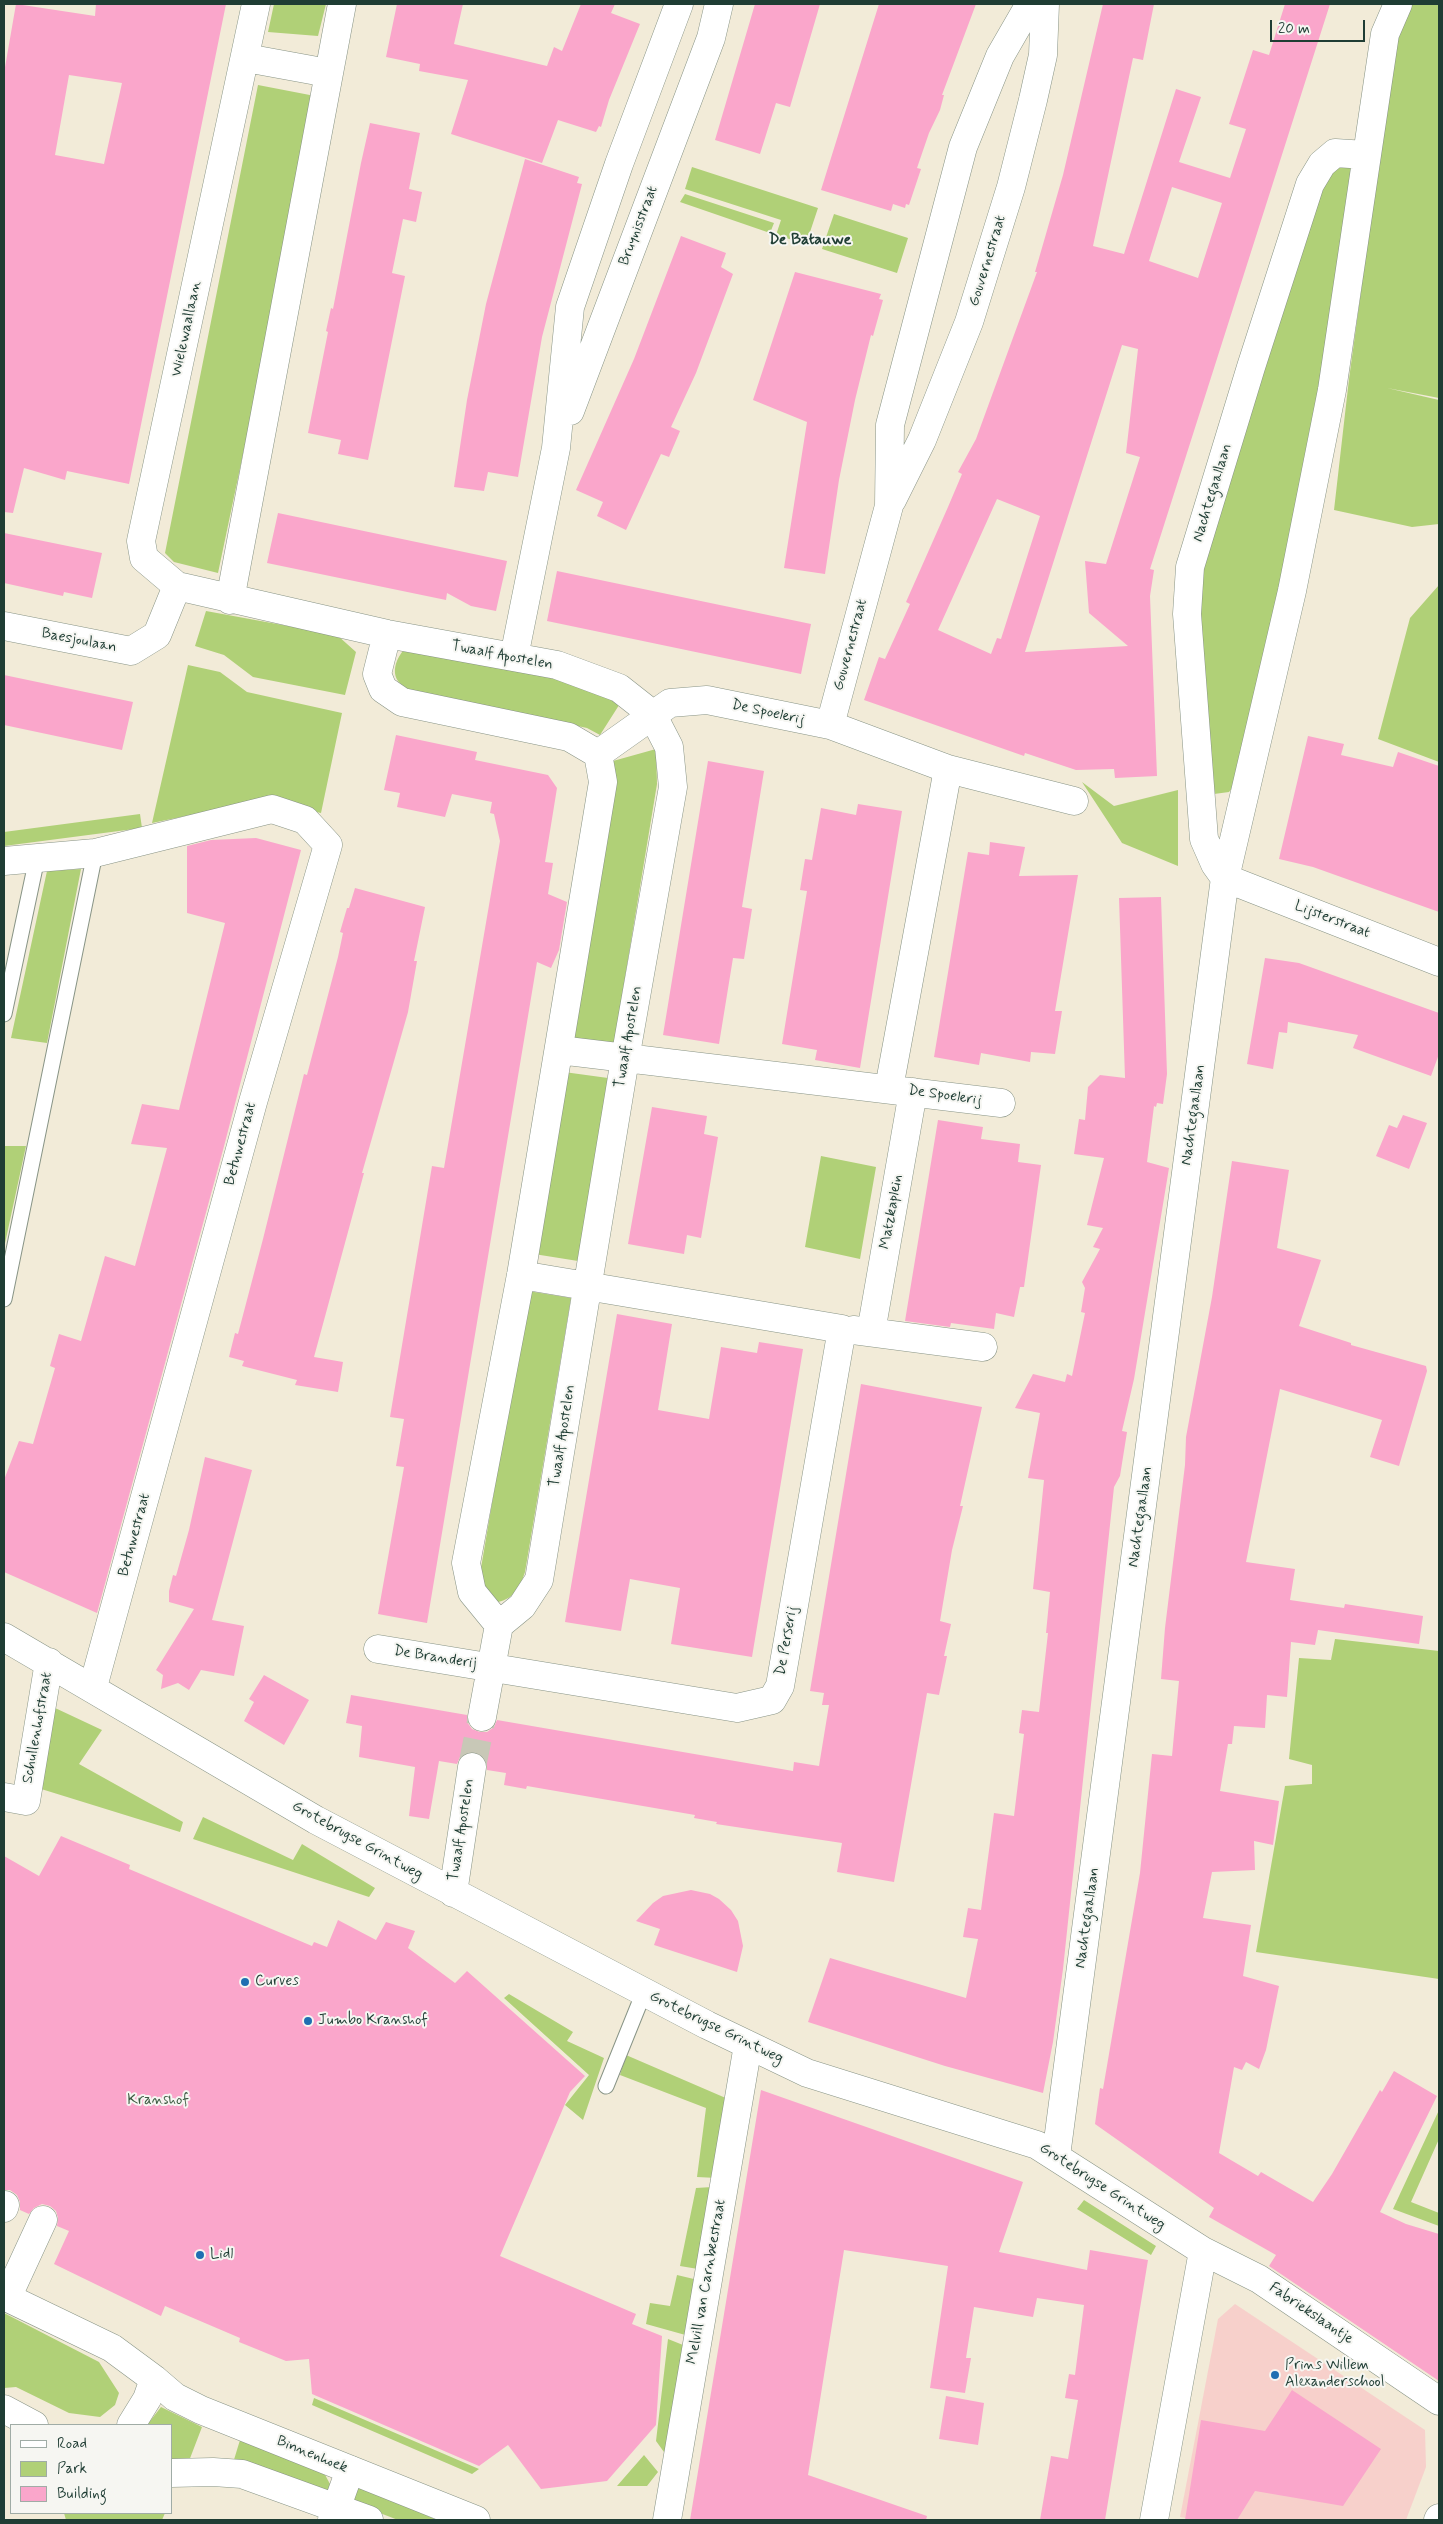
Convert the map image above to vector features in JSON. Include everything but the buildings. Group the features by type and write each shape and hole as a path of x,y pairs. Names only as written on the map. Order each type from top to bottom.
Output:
{"street":[{"name":"Wielewaallaan","path":"177,586 144,558 141,541 246,58 256,4"},
{"path":"230,600 342,4"},
{"name":"Bruynisstraat","path":"514,658 556,448 570,307 619,164 679,4"},
{"name":"Bruynisstraat","path":"556,448 711,38 719,4"},
{"name":"Gouvernestraat","path":"889,506 890,425 963,147 1000,56 1030,4"},
{"name":"Gouvernestraat","path":"830,725 889,506 922,440 969,322 1011,186 1043,55 1045,4"},
{"name":"Nachtegaallaan","path":"1056,2156 1225,878 1292,591 1330,400 1385,34 1398,4"},
{"path":"246,58 328,73"},
{"name":"Nachtegaallaan","path":"1225,878 1215,864 1204,840 1187,614 1190,567 1251,367 1310,184 1322,164 1335,153 1366,155"},
{"name":"Twaalf Apostelen","path":"177,586 230,600 387,634 557,665 619,688 652,714 669,748 673,787 625,1059 539,1580 522,1606 498,1625"},
{"name":"Baesjoulaan","path":"4,626 131,651 157,635 177,586"},
{"path":"387,634 378,674 383,688 402,702 569,737 598,754 603,782 521,1275 466,1564 472,1592 498,1625 482,1717"},
{"name":"De Spoelerij","path":"598,754 670,703 707,700 830,725 948,769 1074,801"},
{"name":"De Spoelerij","path":"901,1090 948,769"},
{"name":"Betuwestraat","path":"93,1688 253,1102 328,845 305,820 272,809 95,853"},
{"path":"4,861 95,853"},
{"name":"Lijsterstraat","path":"1225,878 1439,962"},
{"name":"De Spoelerij","path":"559,1050 1001,1103"},
{"name":"Matzkaplein","path":"871,1332 901,1090"},
{"path":"521,1275 842,1329 983,1347"},
{"name":"De Perserij","path":"491,1667 738,1708 772,1700 780,1686 842,1329"},
{"name":"Grotebrugse Grintweg","path":"4,1637 316,1820 644,1992 807,2073 1024,2139 1056,2156 1203,2252"},
{"name":"De Branderij","path":"378,1649 491,1667"},
{"name":"Schullenhofstraat","path":"4,1797 26,1801 49,1662"},
{"name":"Twaalf Apostelen","path":"452,1893 472,1767"},
{"name":"Melvill van Carnbeestraat","path":"667,2520 748,2045"},
{"path":"5,2297 43,2220"},
{"path":"1154,2520 1203,2252"},
{"name":"Fabriekslaantje","path":"1203,2252 1259,2279 1439,2401"},
{"name":"Binnenhoek","path":"5,2297 112,2348 175,2397 201,2410 476,2520"},
{"path":"132,2424 147,2399 154,2379"},
{"path":"4,2409 32,2424"},
{"path":"335,2514 350,2470"},
{"path":"172,2473 213,2472 242,2474 335,2514 369,2520"}],"lane":[{"path":"4,1299 95,853"},
{"path":"4,1014 37,858"},
{"path":"606,2086 644,1992"}],"shaded area":[{"name":"Prins Willem Alexanderschool","path":"1235,2304 1425,2430 1426,2467 1406,2520 1196,2520 1180,2517 1218,2319"}],"green space":[{"path":"274,4 326,4 318,36 268,32"},
{"path":"1410,4 1439,4 1439,398 1387,388 1439,400 1439,524 1412,527 1334,510 1349,379 1393,57 1405,13"},
{"path":"258,85 315,96 294,211 218,573 174,562 165,553"},
{"path":"1337,166 1353,166 1323,400 1239,779 1229,792 1214,794 1204,787 1200,571 1327,173"},
{"path":"692,167 818,208 806,244 776,235 781,220 685,189"},
{"path":"685,194 774,223 770,233 680,202"},
{"path":"834,214 908,238 897,273 822,249"},
{"path":"1439,585 1439,762 1378,739 1410,618"},
{"path":"206,611 337,635 356,652 345,695 253,677 224,655 195,646"},
{"path":"406,647 587,686 621,702 600,735 587,728 414,691 400,684 395,673 397,660"},
{"path":"188,665 220,672 247,692 342,713 321,813 263,800 152,823"},
{"path":"656,749 657,784 614,1044 570,1037 613,777 613,761"},
{"path":"1082,782 1114,806 1178,790 1178,866 1122,843"},
{"path":"140,814 142,828 4,846 4,832"},
{"path":"81,869 47,1043 11,1038 47,871"},
{"path":"564,1072 608,1078 578,1261 534,1254"},
{"path":"4,1146 26,1146 4,1248"},
{"path":"821,1156 876,1167 860,1259 805,1247"},
{"path":"528,1291 571,1298 525,1572 513,1595 498,1602 485,1587 481,1568"},
{"path":"1335,1639 1439,1651 1439,1979 1256,1952 1285,1786 1312,1784 1312,1765 1289,1759 1299,1658 1331,1660"},
{"path":"53,1707 102,1730 79,1764 183,1822 180,1832 38,1788"},
{"path":"203,1817 293,1860 302,1844 375,1888 369,1897 193,1839"},
{"path":"509,1994 573,2032 567,2041 604,2058 583,2120 565,2105 589,2075 504,1998"},
{"path":"626,2055 728,2099 717,2178 697,2177 706,2108 620,2075"},
{"path":"1439,2110 1439,2139 1411,2202 1439,2213 1439,2226 1393,2209"},
{"path":"712,2187 698,2269 680,2266 696,2188"},
{"path":"1084,2200 1156,2246 1151,2255 1077,2209"},
{"path":"677,2275 698,2280 689,2336 646,2324 650,2303 670,2306"},
{"path":"4,2313 99,2362 119,2393 115,2405 100,2417 69,2413 16,2387 4,2388"},
{"path":"668,2339 688,2347 669,2459 656,2441"},
{"path":"314,2398 479,2469 472,2474 312,2405"},
{"path":"161,2407 202,2427 189,2461 172,2463 172,2424 148,2424"},
{"path":"240,2440 323,2471 330,2484 327,2494 233,2463"},
{"path":"644,2455 658,2472 647,2486 617,2486"},
{"path":"356,2483 437,2520 398,2520 349,2501"},
{"path":"64,2514 165,2514 162,2520 66,2520"}],"tunnel":[{"path":"472,1767 482,1717"}],"place":[{"name":"Curves","path":"245,1982"},
{"name":"Jumbo Kranshof","path":"308,2021"},
{"name":"Lidl","path":"200,2255"},
{"name":"Prins Willem Alexanderschool","path":"1275,2375"}],"district":[{"name":"De Batauwe","path":"810,241"}],"park label":[{"name":"Kranshof","path":"158,2101"}]}
